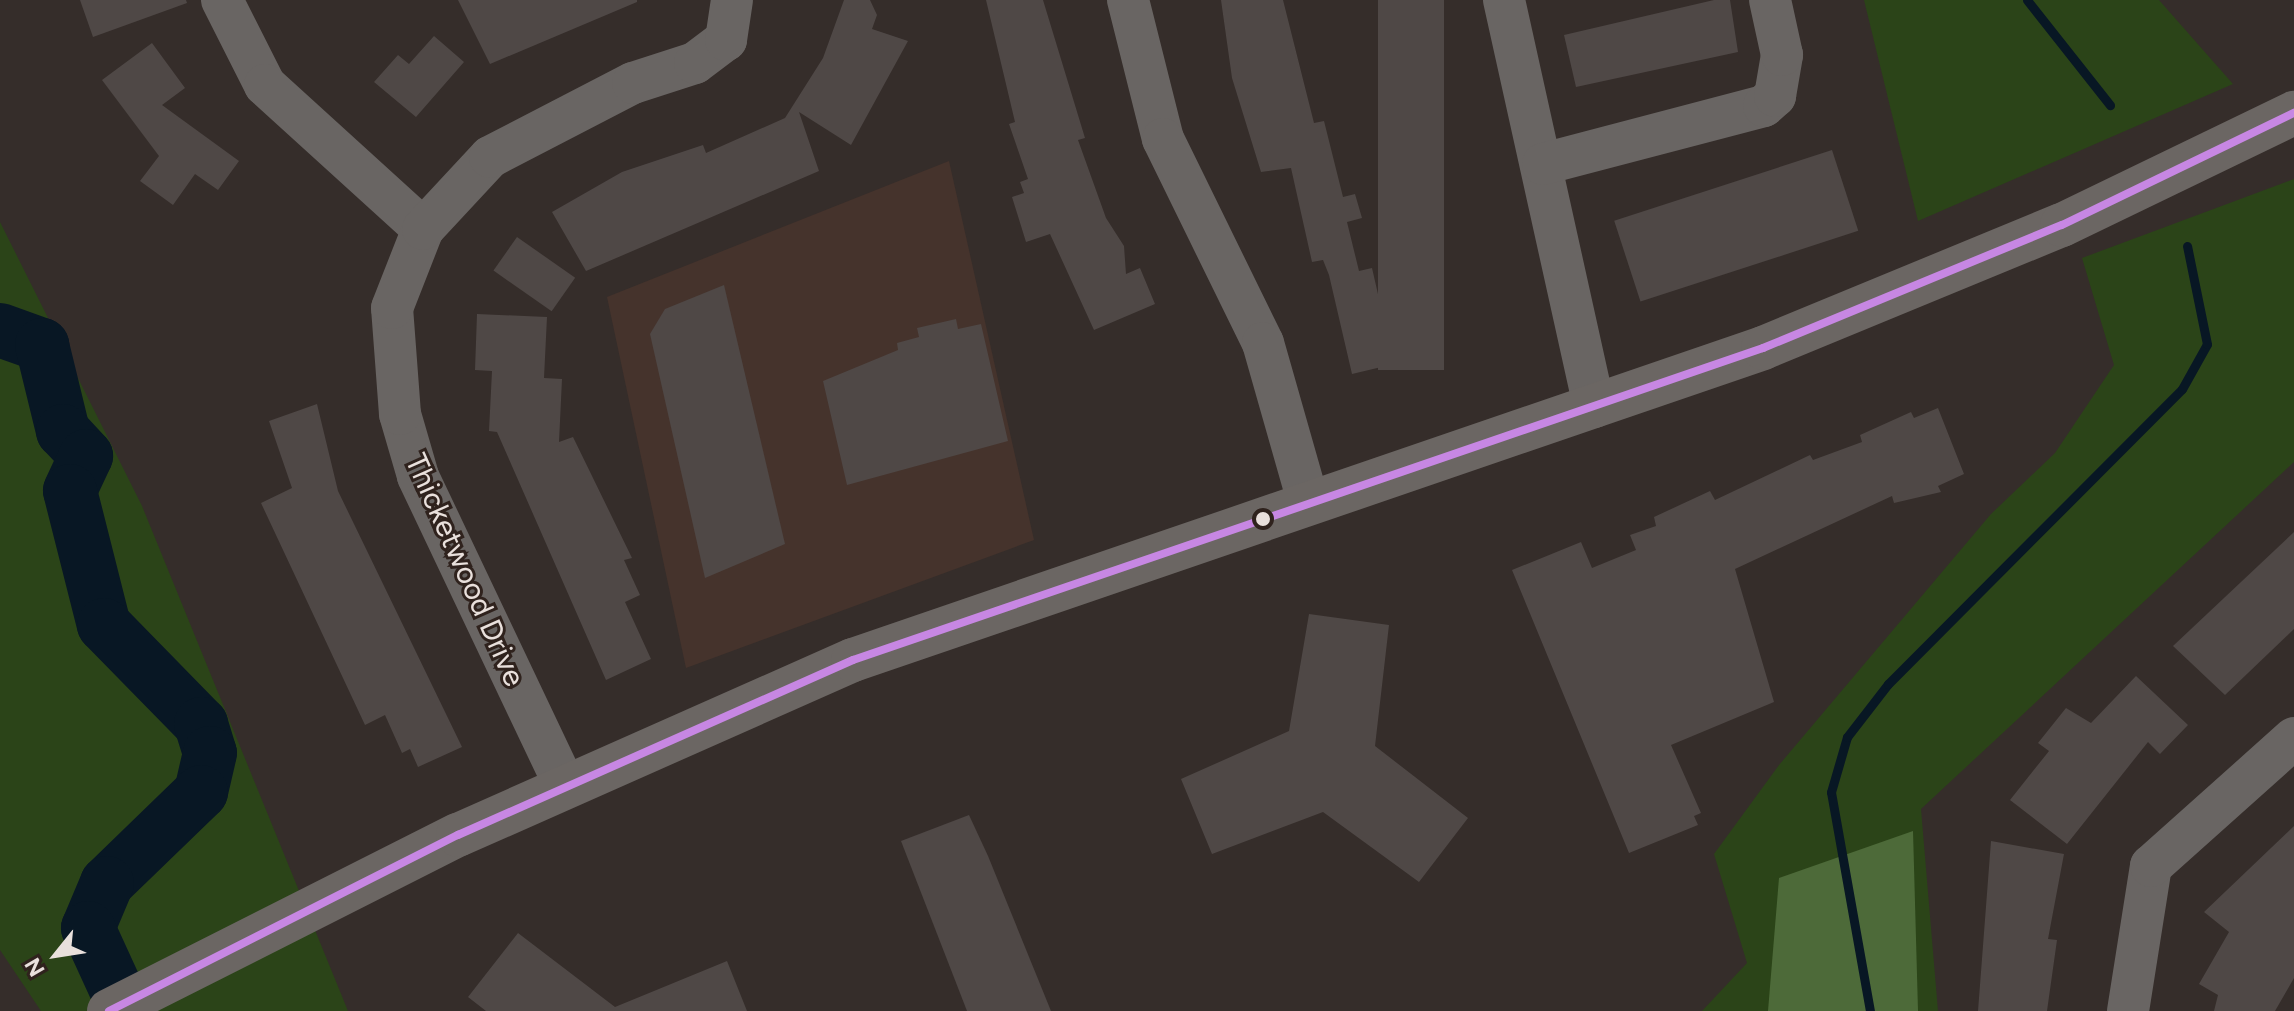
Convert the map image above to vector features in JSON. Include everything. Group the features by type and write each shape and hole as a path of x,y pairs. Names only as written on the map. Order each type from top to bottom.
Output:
{"main road":[{"path":"109,1011 565,786 853,660 1308,501 1594,407 1971,264 2294,113"}],"street":[{"path":"222,0 265,85 423,229"},
{"name":"Thicketwood Drive","path":"565,786 418,476 400,414 392,308 423,229 490,157 633,83 695,63 726,40 732,0"},
{"path":"1128,0 1163,139 1263,343 1308,501"},
{"path":"1504,0 1543,164 1594,407"},
{"path":"1543,164 1764,106 1775,96 1782,55 1770,0"},
{"path":"2128,1011 2143,880 2151,866 2294,738"}],"shaded area":[{"path":"949,161 1034,540 686,668 607,297"}],"green space":[{"path":"1864,0 2159,0 2233,84 1918,221"},
{"path":"2294,179 2294,462 1921,809 1938,1011 1702,1011 1747,963 1714,854 1779,765 1991,514 2055,453 2114,365 2082,258"},
{"path":"0,222 142,506 348,1011 41,1011 0,950"},
{"path":"1913,831 1918,1011 1768,1011 1779,878"}],"building":[{"path":"80,0 186,0 187,3 93,37"},
{"path":"458,0 637,0 637,2 490,64"},
{"path":"844,0 870,0 877,15 872,29 908,41 851,145 799,112 819,171 586,271 552,212 622,172 703,145 706,153 785,118 823,58"},
{"path":"986,0 1043,0 1085,138 1078,140 1106,218 1124,246 1126,274 1140,268 1155,304 1094,330 1050,234 1026,242 1012,197 1024,193 1020,182 1028,179 1009,124 1015,122"},
{"path":"1221,0 1283,0 1314,123 1324,121 1343,197 1355,194 1362,218 1347,222 1359,271 1372,268 1394,364 1352,374 1329,275 1323,260 1312,262 1291,168 1261,172 1232,78"},
{"path":"1378,0 1444,0 1444,370 1378,370"},
{"path":"1714,0 1730,0 1738,52 1576,87 1564,35"},
{"path":"434,36 464,62 416,117 374,82 398,55 409,64"},
{"path":"152,43 185,88 162,105 239,161 218,190 195,174 173,205 140,181 159,156 102,80"},
{"path":"1832,150 1858,231 1640,302 1614,221"},
{"path":"517,237 575,278 552,311 493,271"},
{"path":"724,285 785,544 705,578 650,334 665,309"},
{"path":"477,314 547,317 544,378 562,379 559,442 573,437 632,558 624,560 640,595 625,602 651,659 606,680 497,432 489,431 492,371 475,370"},
{"path":"956,319 958,329 981,324 1008,441 847,485 823,381 898,350 897,343 919,337 917,328"},
{"path":"317,404 338,491 462,747 418,767 410,749 402,753 385,715 365,725 261,503 292,488 269,421"},
{"path":"1938,408 1964,474 1938,486 1941,492 1894,503 1892,496 1735,569 1774,702 1671,745 1701,813 1694,816 1698,825 1629,853 1512,570 1581,542 1592,568 1636,550 1630,535 1656,526 1654,517 1710,491 1715,500 1810,455 1813,460 1862,442 1860,435 1911,412 1914,418"},
{"path":"2294,532 2294,629 2225,695 2173,646"},
{"path":"1309,614 1389,625 1375,746 1468,818 1419,882 1323,812 1212,854 1181,779 1289,731"},
{"path":"2136,676 2188,725 2160,754 2148,742 2067,844 2010,800 2049,751 2038,743 2066,708 2091,723"},
{"path":"969,815 1051,1011 967,1011 901,841"},
{"path":"2294,826 2294,978 2275,1011 2214,1011 2218,995 2199,984 2229,932 2204,912"},
{"path":"1991,841 2064,854 2048,939 2057,940 2047,1011 1978,1011"},
{"path":"518,933 615,1007 727,961 747,1011 486,1011 468,997"}],"waterway":[{"path":"2027,0 2110,105"},
{"path":"1870,1011 1831,792 1847,737 1888,684 2182,389 2207,344 2187,246"},
{"path":"0,330 42,345 63,431 86,456 70,491 104,625 201,724 210,753 201,792 107,883 88,928 126,1011"}],"transit line":[{"path":"109,1011 458,835 853,660 1763,348 2062,225 2294,113"}]}
